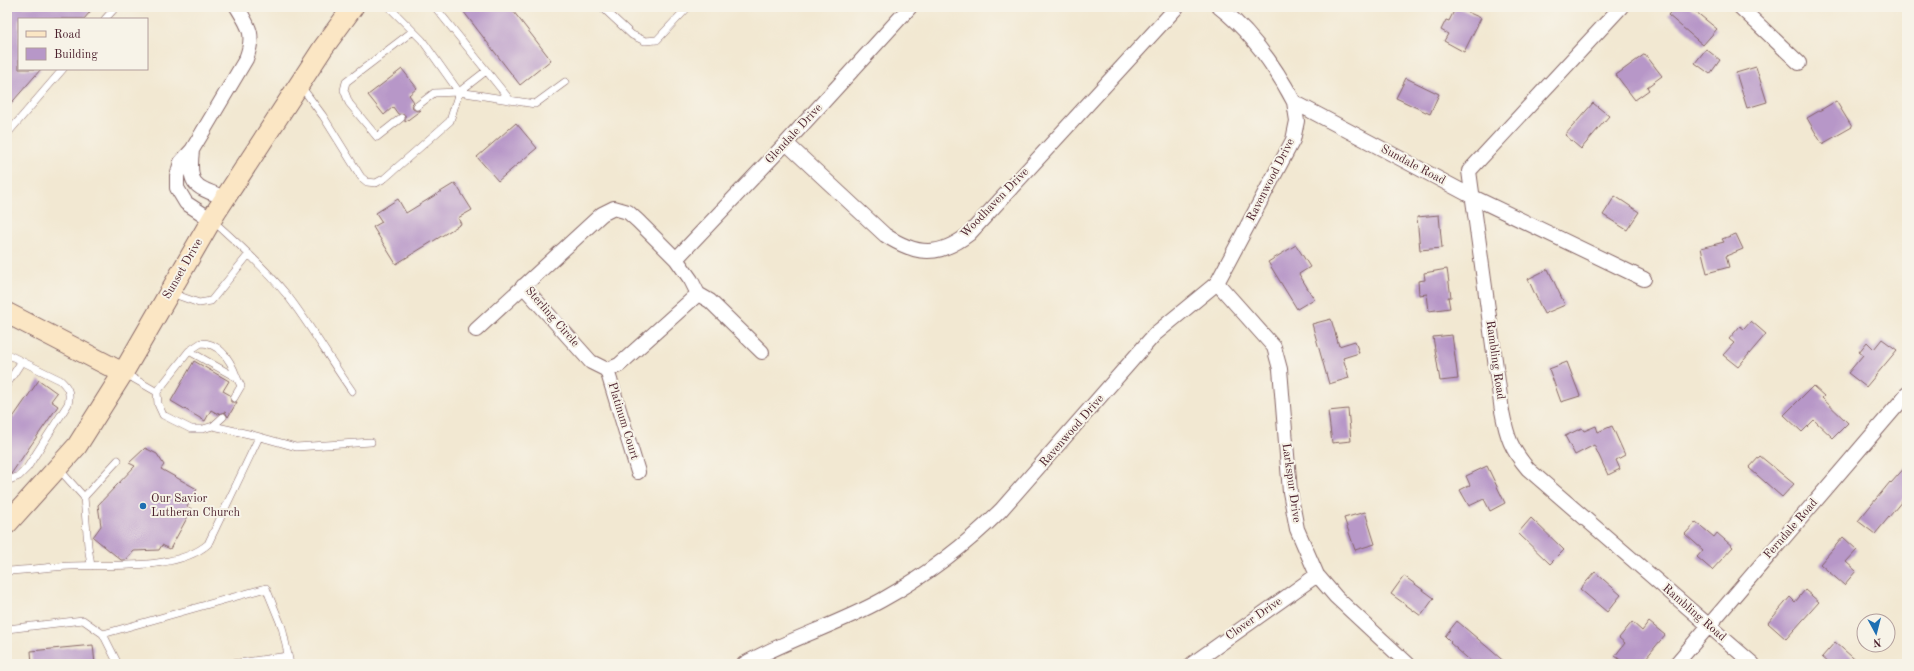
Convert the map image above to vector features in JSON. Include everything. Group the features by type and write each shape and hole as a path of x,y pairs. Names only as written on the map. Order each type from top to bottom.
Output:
{"main road":[{"name":"Sunset Drive","path":"7,524 77,446 124,373 225,198 323,48 353,7"},
{"path":"8,315 124,373"}],"street":[{"path":"212,220 186,202 177,188 177,176 182,162 192,150 246,59 252,44 249,31 237,7"},
{"name":"Glendale Drive","path":"676,259 786,143 910,7"},
{"name":"Woodhaven Drive","path":"786,143 885,235 900,245 912,250 929,251 945,249 969,234 1177,7"},
{"path":"1219,7 1246,33 1267,57 1282,78 1294,102"},
{"name":"Rambling Road","path":"1621,7 1470,171 1502,411 1507,434 1514,453 1528,469 1550,490 1753,664"},
{"path":"1740,7 1799,62"},
{"name":"Sundale Road","path":"1294,102 1473,197 1644,278"},
{"name":"Ravenwood Drive","path":"744,664 882,600 939,562 978,532 1018,492 1156,334 1216,283 1293,140 1297,121 1294,102"},
{"path":"192,150 191,166 194,183 199,188 225,198"},
{"name":"Sterling Circle","path":"607,370 592,362 523,286 602,214 614,208 628,212 676,259 691,280 698,294"},
{"name":"Larkspur Drive","path":"1216,283 1274,347 1280,369 1286,450 1297,529 1317,575 1336,597 1408,664"},
{"path":"476,330 523,286"},
{"path":"607,370 619,365 698,294 710,301 762,352"},
{"name":"Platinum Court","path":"607,370 638,472"},
{"name":"Ferndale Road","path":"1676,664 1907,394"},
{"name":"Clover Drive","path":"1192,664 1317,575"}],"lane":[{"path":"106,18 116,7"},
{"path":"389,7 422,40 459,92"},
{"path":"435,7 510,100"},
{"path":"602,7 632,35 645,41 656,40 688,7"},
{"path":"401,118 377,137 349,103 344,90 346,82 413,31"},
{"path":"7,134 61,70"},
{"path":"300,85 323,116 361,177 367,182 376,183 385,178 450,121 459,92 486,71"},
{"path":"417,106 434,93 459,92 535,104 565,82"},
{"path":"212,220 249,254 286,294 352,391"},
{"path":"170,293 198,303 210,301 249,254"},
{"path":"223,417 213,426 203,429 191,429 163,416 158,404 158,392 188,351 201,344 216,347 230,361 240,386 234,398"},
{"path":"188,351 237,378"},
{"path":"7,354 60,380 66,385 70,396 68,404 27,468 19,476 7,481"},
{"path":"7,384 22,361"},
{"path":"124,373 158,392"},
{"path":"213,426 296,448 371,442"},
{"path":"7,571 138,565 181,558 199,552 208,544 259,437"},
{"path":"84,497 118,460"},
{"path":"58,467 84,497 91,566"},
{"path":"102,634 266,588 282,627 290,664"},
{"path":"7,629 83,620 102,634 118,664"},
{"path":"232,664 288,656"}],"building":[{"path":"7,7 94,7 85,18 18,18 18,70 40,70 7,108"},
{"path":"460,7 510,7 551,60 520,85"},
{"path":"1456,7 1481,18 1464,52 1444,41 1448,34 1441,30 1446,20 1449,21"},
{"path":"1675,7 1690,7 1717,29 1703,45 1668,15"},
{"path":"1706,49 1720,60 1710,74 1695,63"},
{"path":"1645,54 1662,76 1647,87 1649,90 1635,100 1616,75"},
{"path":"1756,67 1767,102 1747,108 1736,73"},
{"path":"402,69 417,88 409,95 414,102 412,104 413,109 417,111 421,110 405,122 405,115 398,114 393,107 384,115 368,95"},
{"path":"1406,78 1439,94 1430,114 1396,98"},
{"path":"1836,101 1852,127 1822,144 1807,118"},
{"path":"1593,103 1609,116 1581,149 1565,135"},
{"path":"516,123 537,148 498,181 477,157"},
{"path":"455,183 472,210 458,218 461,224 396,264 373,227 382,222 376,213 398,199 406,213"},
{"path":"1615,196 1639,212 1627,230 1603,215"},
{"path":"1439,215 1442,248 1420,250 1417,217"},
{"path":"1736,234 1743,249 1726,256 1729,267 1707,273 1701,248 1724,242 1722,239"},
{"path":"1296,245 1310,267 1299,274 1314,299 1297,309 1268,262"},
{"path":"1447,269 1451,297 1448,297 1450,308 1429,311 1427,294 1419,295 1418,281 1425,280 1424,273"},
{"path":"1548,269 1565,305 1544,314 1528,279"},
{"path":"1331,319 1339,346 1355,341 1359,353 1343,358 1349,378 1329,384 1312,324"},
{"path":"1751,321 1766,334 1738,367 1723,355 1734,343 1729,339 1740,326 1744,329"},
{"path":"1452,335 1458,379 1440,381 1433,337"},
{"path":"1882,339 1897,350 1866,387 1848,373 1863,355 1859,352 1867,342 1874,349"},
{"path":"194,361 229,381 223,391 230,395 231,402 237,402 228,417 225,412 218,414 211,410 205,421 171,401"},
{"path":"1567,362 1580,396 1561,402 1549,369"},
{"path":"39,380 57,393 51,401 58,406 11,474 7,476 7,426"},
{"path":"1813,386 1824,396 1822,398 1848,423 1833,438 1814,420 1802,432 1784,415"},
{"path":"1348,409 1351,441 1332,443 1328,411"},
{"path":"1596,426 1598,432 1612,426 1625,455 1616,460 1620,469 1608,475 1594,445 1575,455 1565,436 1582,428 1584,431"},
{"name":"Our Savior Lutheran Church","path":"145,448 157,454 164,465 161,469 197,489 187,507 192,509 170,549 162,545 159,550 134,551 126,560 121,560 93,537 101,526 98,505 135,466 129,463"},
{"path":"1760,456 1794,484 1782,497 1749,468"},
{"path":"1907,465 1907,495 1875,534 1858,521 1890,482 1891,483"},
{"path":"1487,466 1505,503 1490,511 1484,499 1469,506 1460,490 1470,485 1466,476"},
{"path":"1365,512 1375,544 1355,550 1344,518"},
{"path":"1531,518 1564,550 1550,564 1518,533"},
{"path":"1696,522 1714,537 1717,533 1733,547 1712,570 1697,557 1703,550 1685,534"},
{"path":"1843,537 1857,550 1846,562 1856,571 1844,585 1820,564"},
{"path":"1595,572 1621,595 1607,612 1580,589"},
{"path":"1404,576 1434,598 1421,616 1391,594"},
{"path":"1805,590 1819,602 1786,639 1768,623 1790,597 1795,602"},
{"path":"1457,621 1507,664 1474,664 1450,643 1451,642 1445,636"},
{"path":"1632,622 1642,631 1649,622 1665,635 1641,664 1626,664 1615,656 1625,643 1619,638"},
{"path":"1835,642 1860,664 1830,664 1822,657"},
{"path":"93,645 95,664 32,664 31,651"}],"place":[{"name":"Our Savior Lutheran Church","path":"143,506"}]}
